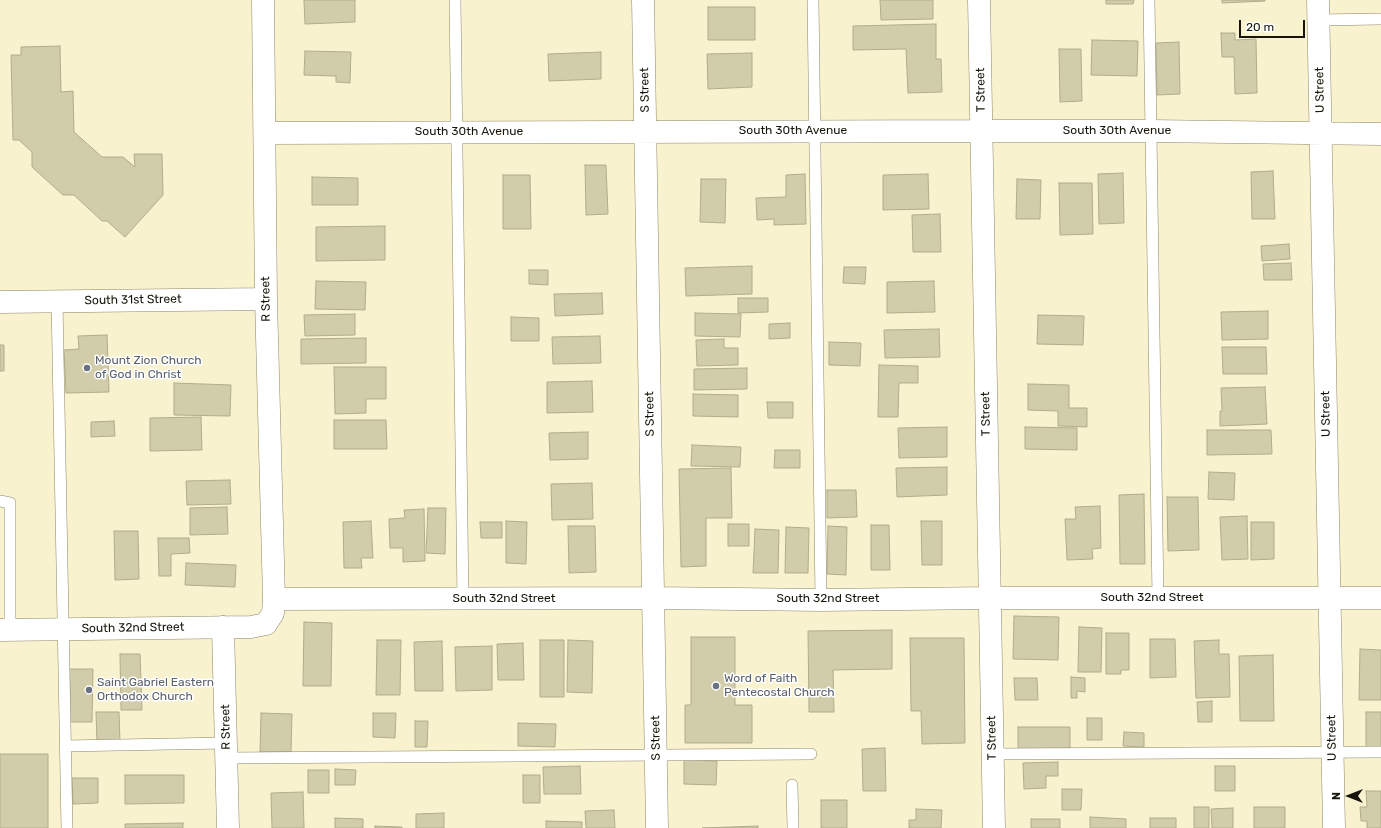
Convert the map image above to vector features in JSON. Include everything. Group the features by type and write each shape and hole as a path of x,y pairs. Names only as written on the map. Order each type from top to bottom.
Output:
{"street":[{"name":"R Street","path":"263,0 266,299 274,599 273,613 266,624"},
{"name":"S Street","path":"643,0 658,828"},
{"name":"T Street","path":"979,0 994,828"},
{"name":"U Street","path":"1318,10 1334,828"},
{"name":"South 30th Avenue","path":"265,133 814,131 1151,131 1320,133"},
{"path":"1320,133 1381,134"},
{"name":"South 31st Street","path":"0,302 266,299"},
{"name":"South 32nd Street","path":"274,599 463,600 653,598 821,600 990,598 1381,598"},
{"name":"South 32nd Street","path":"5,630 251,627 266,624"},
{"name":"R Street","path":"223,627 228,828"}],"lane":[{"path":"455,0 463,600"},
{"path":"812,0 821,600"},
{"path":"1149,0 1158,598"},
{"path":"1318,10 1381,18"},
{"path":"57,301 67,828"},
{"path":"0,501 10,502 5,630"},
{"path":"65,746 226,750 656,756 811,754"},
{"path":"993,754 1381,752"},
{"path":"792,785 793,828"}],"building":[{"path":"304,0 355,0 355,22 305,24"},
{"path":"880,0 933,0 933,19 881,20"},
{"path":"1106,0 1134,0 1133,4 1106,4"},
{"path":"1222,0 1265,0 1265,1 1222,3"},
{"path":"708,7 755,7 755,40 708,40"},
{"path":"936,24 936,59 941,59 942,92 908,93 906,49 853,50 853,26"},
{"path":"1221,33 1235,33 1235,40 1256,39 1257,93 1235,94 1234,57 1222,57"},
{"path":"1092,40 1138,41 1137,76 1091,75"},
{"path":"1179,42 1180,94 1157,95 1156,43"},
{"path":"60,46 61,92 73,91 74,132 102,157 123,157 135,167 134,154 162,154 163,195 125,237 107,221 102,221 74,195 63,195 32,167 32,152 19,140 13,140 11,55 21,55 21,47"},
{"path":"1059,49 1081,49 1082,101 1060,102"},
{"path":"305,51 351,52 350,83 336,82 336,76 304,75"},
{"path":"601,52 601,79 549,81 548,54"},
{"path":"752,53 752,87 708,89 707,54"},
{"path":"585,165 606,165 608,214 586,215"},
{"path":"1273,171 1275,219 1252,219 1251,172"},
{"path":"1123,173 1124,223 1099,224 1098,174"},
{"path":"805,174 806,224 774,225 774,219 757,220 756,198 786,197 786,175"},
{"path":"928,174 929,209 883,210 883,175"},
{"path":"503,175 530,175 531,229 503,229"},
{"path":"312,177 358,178 358,205 312,205"},
{"path":"701,179 726,179 725,223 700,222"},
{"path":"1017,179 1041,180 1040,219 1016,219"},
{"path":"1059,183 1092,183 1093,234 1060,235"},
{"path":"940,214 941,252 913,252 912,215"},
{"path":"385,226 385,260 316,261 316,227"},
{"path":"1289,244 1290,259 1262,261 1261,246"},
{"path":"1291,263 1292,280 1264,280 1263,264"},
{"path":"752,266 752,294 686,296 685,268"},
{"path":"844,267 866,267 865,284 843,283"},
{"path":"529,270 548,270 548,285 529,284"},
{"path":"316,281 366,282 365,310 315,309"},
{"path":"934,281 935,312 887,313 887,282"},
{"path":"602,293 603,314 555,316 554,294"},
{"path":"738,298 768,298 768,312 738,313"},
{"path":"1268,311 1268,339 1222,340 1221,312"},
{"path":"695,313 741,314 740,337 695,336"},
{"path":"355,314 355,335 305,336 304,315"},
{"path":"1038,315 1084,316 1083,345 1037,344"},
{"path":"511,317 539,318 539,341 511,341"},
{"path":"790,323 790,338 769,339 769,324"},
{"path":"939,329 940,357 885,358 884,330"},
{"path":"107,335 109,392 66,393 64,350 79,349 78,336"},
{"path":"600,336 601,363 553,364 552,337"},
{"path":"366,338 366,363 301,364 301,339"},
{"path":"724,339 724,348 738,348 738,365 697,366 696,340"},
{"path":"829,342 861,343 860,366 829,365"},
{"path":"0,345 4,345 4,371 0,371"},
{"path":"1222,347 1266,347 1267,374 1223,374"},
{"path":"879,365 918,366 918,383 899,383 898,417 878,417"},
{"path":"334,367 386,367 386,399 366,399 366,413 335,414"},
{"path":"747,368 747,389 694,390 694,369"},
{"path":"592,381 593,412 547,413 547,382"},
{"path":"174,383 231,385 230,416 174,415"},
{"path":"1028,384 1069,385 1069,408 1087,408 1087,427 1058,426 1058,411 1028,410"},
{"path":"1265,387 1267,424 1220,426 1220,411 1222,411 1221,388"},
{"path":"693,394 738,395 738,417 693,416"},
{"path":"767,402 793,402 793,418 768,418"},
{"path":"201,417 202,450 150,451 150,418"},
{"path":"334,420 386,420 387,449 334,449"},
{"path":"114,421 115,436 91,437 91,422"},
{"path":"947,427 947,457 899,458 898,428"},
{"path":"1025,427 1077,428 1077,450 1025,449"},
{"path":"1207,430 1271,430 1272,454 1207,455"},
{"path":"588,432 588,459 550,460 549,433"},
{"path":"692,445 741,447 740,467 691,466"},
{"path":"775,450 800,450 800,468 774,468"},
{"path":"947,467 947,495 897,497 896,468"},
{"path":"731,468 732,518 706,518 706,566 681,567 679,469"},
{"path":"1209,472 1235,473 1234,500 1208,499"},
{"path":"230,480 231,504 187,505 186,481"},
{"path":"592,483 593,519 552,520 551,484"},
{"path":"827,490 856,490 857,517 827,518"},
{"path":"1144,494 1145,564 1120,564 1119,495"},
{"path":"1167,497 1198,497 1199,550 1168,551"},
{"path":"1100,506 1101,548 1092,549 1093,559 1067,560 1065,519 1076,519 1075,507"},
{"path":"227,507 228,534 190,535 190,508"},
{"path":"428,508 446,508 445,554 426,553"},
{"path":"424,509 425,561 403,562 403,548 390,548 389,519 405,518 404,510"},
{"path":"1247,516 1248,559 1222,560 1220,517"},
{"path":"371,521 373,558 361,558 362,568 344,568 343,522"},
{"path":"506,521 527,522 526,564 506,563"},
{"path":"921,521 942,521 942,565 922,565"},
{"path":"480,522 502,522 502,538 481,538"},
{"path":"1251,522 1274,522 1274,559 1251,560"},
{"path":"728,524 749,524 749,546 728,546"},
{"path":"871,525 889,525 890,570 871,570"},
{"path":"568,526 595,526 596,572 569,573"},
{"path":"828,526 847,527 846,575 827,574"},
{"path":"786,527 809,528 808,573 785,573"},
{"path":"755,529 779,530 778,573 753,573"},
{"path":"114,531 138,531 139,579 115,580"},
{"path":"158,538 189,538 190,553 171,554 171,576 159,576"},
{"path":"186,563 236,565 235,587 185,585"},
{"path":"1014,616 1059,617 1058,660 1013,659"},
{"path":"304,622 332,623 331,686 303,686"},
{"path":"1079,627 1102,628 1101,672 1078,672"},
{"path":"892,630 892,669 833,670 834,712 809,712 808,631"},
{"path":"1106,633 1129,633 1129,670 1121,670 1121,674 1106,674"},
{"path":"691,637 735,637 735,705 752,705 752,743 685,743 685,705 691,705"},
{"path":"910,638 964,638 965,743 922,744 921,711 911,711"},
{"path":"1150,639 1175,639 1176,677 1150,678"},
{"path":"377,640 401,640 400,695 376,695"},
{"path":"540,640 564,640 564,697 540,697"},
{"path":"568,640 593,641 592,693 567,692"},
{"path":"1219,640 1219,654 1229,654 1230,697 1196,698 1194,641"},
{"path":"442,641 443,691 415,691 414,642"},
{"path":"523,643 524,680 498,680 497,644"},
{"path":"492,646 492,690 456,691 455,647"},
{"path":"1360,649 1381,650 1381,700 1359,700"},
{"path":"120,654 140,654 142,710 121,710"},
{"path":"1273,655 1274,721 1240,721 1239,656"},
{"path":"69,669 93,669 92,722 67,722"},
{"path":"1071,677 1085,678 1085,692 1077,691 1077,698 1071,698"},
{"path":"1014,678 1037,678 1038,700 1015,700"},
{"path":"1212,701 1212,722 1198,722 1197,702"},
{"path":"96,712 119,712 120,743 97,744"},
{"path":"1366,712 1381,712 1381,748 1366,748"},
{"path":"261,713 292,714 291,752 260,752"},
{"path":"373,713 396,713 395,738 373,737"},
{"path":"1087,718 1102,718 1102,740 1087,740"},
{"path":"415,721 428,721 427,747 415,747"},
{"path":"518,723 556,724 555,747 518,746"},
{"path":"1018,727 1070,727 1070,749 1018,749"},
{"path":"1124,732 1144,733 1144,747 1123,746"},
{"path":"885,748 886,791 863,791 862,749"},
{"path":"0,754 48,754 48,828 0,828"},
{"path":"684,760 717,761 716,785 684,784"},
{"path":"1058,762 1058,776 1046,776 1046,788 1024,789 1023,763"},
{"path":"580,766 581,794 544,794 543,767"},
{"path":"1215,766 1235,766 1235,791 1215,791"},
{"path":"335,769 356,770 355,785 335,785"},
{"path":"308,770 329,770 329,793 308,793"},
{"path":"125,775 184,775 184,803 125,804"},
{"path":"523,775 540,775 540,803 523,803"},
{"path":"72,778 98,778 98,803 73,804"},
{"path":"1062,789 1082,789 1081,810 1062,810"},
{"path":"1366,791 1381,791 1381,828 1367,828 1367,821 1361,821 1360,807 1367,807"},
{"path":"303,792 304,828 272,828 271,793"},
{"path":"821,800 847,800 847,828 821,828"},
{"path":"1194,807 1209,807 1209,828 1194,828"},
{"path":"1254,807 1285,807 1285,828 1254,828"},
{"path":"1233,808 1233,828 1212,828 1211,809"},
{"path":"916,809 942,810 941,828 909,828 909,820 916,820"},
{"path":"614,810 615,828 586,828 585,811"},
{"path":"444,813 444,828 416,828 416,814"},
{"path":"1090,817 1126,819 1126,828 1090,828"},
{"path":"335,818 363,819 363,828 335,828"},
{"path":"1150,818 1176,818 1176,828 1150,828"},
{"path":"1031,819 1060,819 1060,828 1031,828"},
{"path":"546,821 582,822 582,828 546,828"},
{"path":"183,823 183,828 125,828 125,824"},
{"path":"375,826 402,827 402,828 375,828"},
{"path":"758,826 758,828 702,828"}],"place":[{"name":"Mount Zion Church of God in Christ","path":"87,368"},
{"name":"Word of Faith Pentecostal Church","path":"716,686"},
{"name":"Saint Gabriel Eastern Orthodox Church","path":"89,690"}]}
